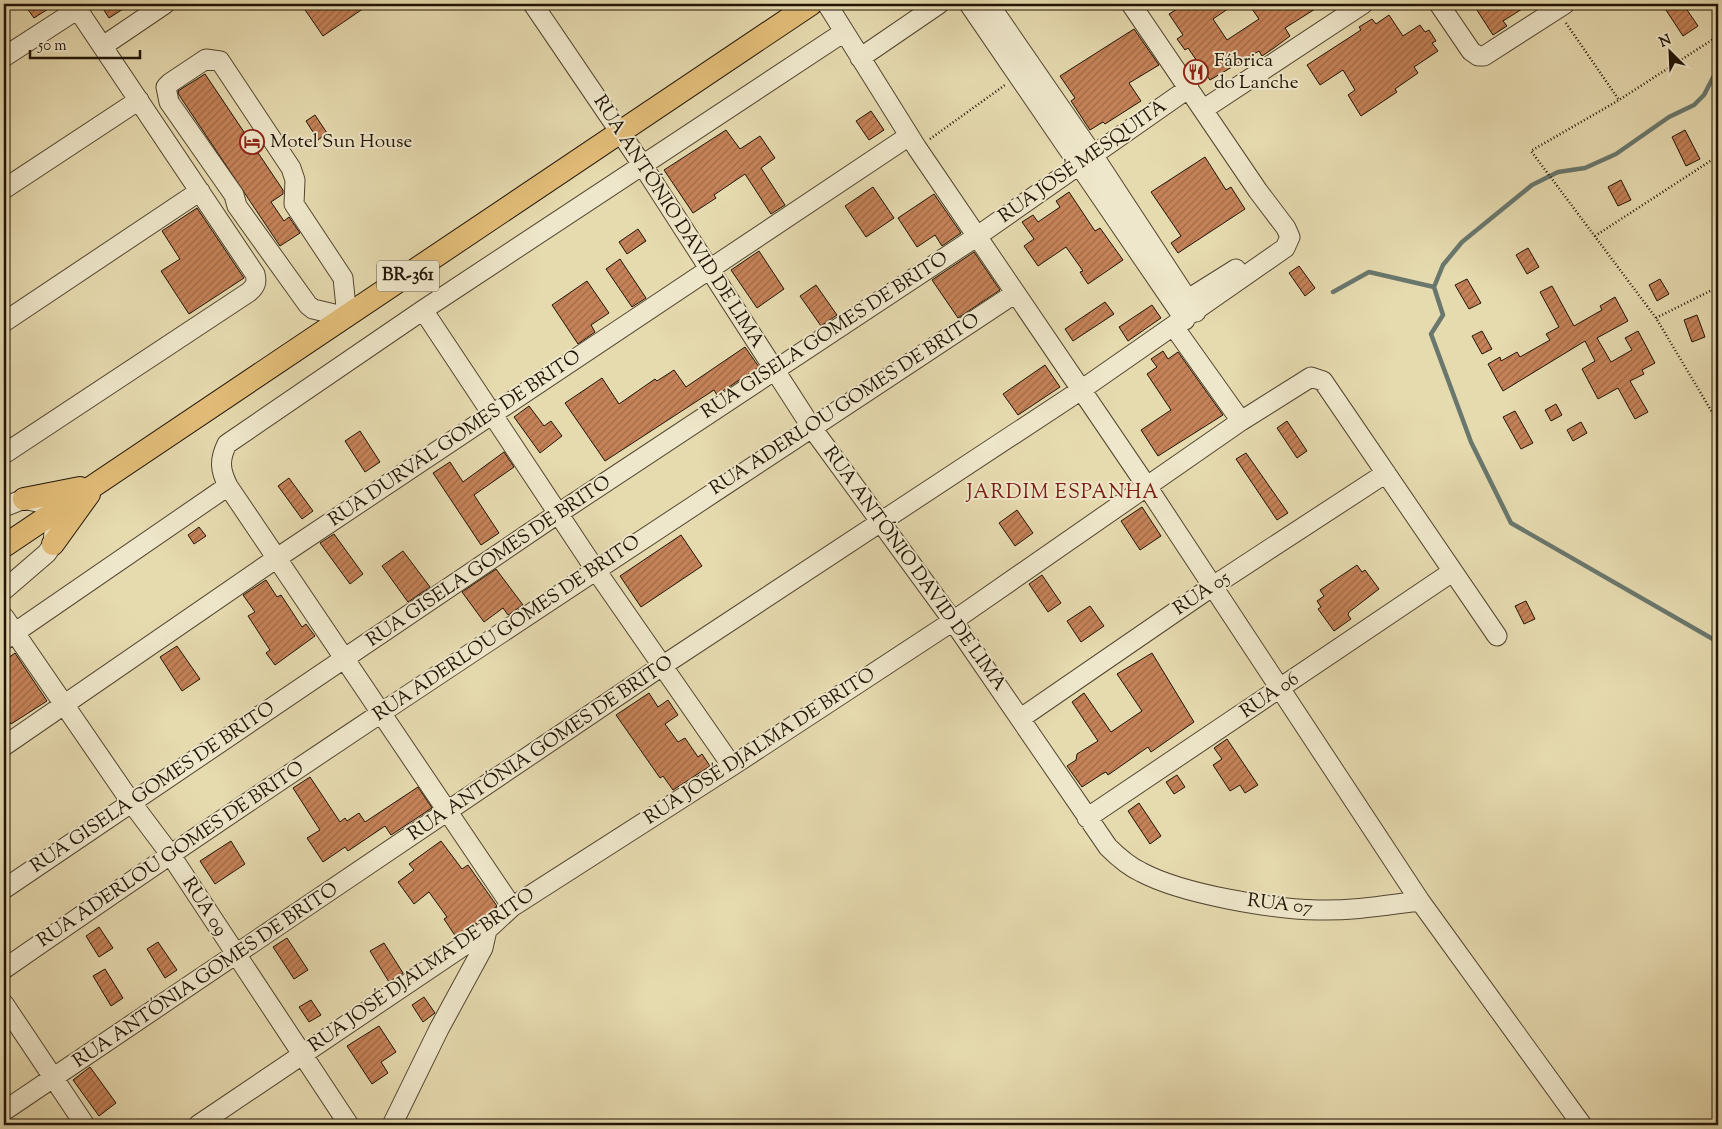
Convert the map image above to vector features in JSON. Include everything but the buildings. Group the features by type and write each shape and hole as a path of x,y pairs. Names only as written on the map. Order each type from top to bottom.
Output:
{"main road":[{"name":"BR-361","path":"4,546 812,4"},
{"path":"14,503 94,484"},
{"path":"53,544 94,484"}],"street":[{"path":"103,46 165,4"},
{"name":"RUA ANTÓNIO DAVID DE LIMA","path":"533,4 776,369 812,428 880,524 953,621 1108,847 1125,863 1142,873"},
{"path":"827,4 913,142 1014,294 1148,488 1420,901 1582,1125"},
{"path":"860,58 939,4"},
{"path":"969,4 1018,76 1086,160"},
{"path":"989,4 1184,313 1241,422"},
{"path":"1135,5 1204,109 1362,4"},
{"path":"1438,4 1471,51 1478,56 1490,53 1559,6"},
{"path":"4,57 76,6 255,274 255,287 249,292 4,454"},
{"path":"512,907 228,486 220,463 227,444 423,310 844,32"},
{"path":"213,59 220,61 290,168 295,180 294,204 343,278 348,317 313,310 308,305 237,206 234,196 169,102 166,87 200,62 213,59"},
{"name":"RUA JOSÉ MESQUITA","path":"976,237 1189,88"},
{"path":"4,189 138,100"},
{"name":"RUA ANTÓNIA GOMES DE BRITO","path":"4,1111 236,956 662,666 1081,390 1184,313 1285,248 1290,237 1286,228 1258,191 1204,109"},
{"name":"RUA DURVAL GOMES DE BRITO","path":"4,746 277,558 709,270 913,142"},
{"path":"4,322 200,191"},
{"name":"RUA GISELA GOMES DE BRITO","path":"4,889 345,660 559,513 976,237"},
{"name":"RUA ADERLOU GOMES DE BRITO","path":"4,969 170,854 595,569 1014,294"},
{"path":"423,310 595,569 732,766"},
{"name":"RUA JOSÉ DJALMA DE BRITO","path":"198,1125 487,930 512,907 953,621 1307,378 1315,376 1323,381 1386,473"},
{"path":"1386,473 1497,636"},
{"name":"RUA 05","path":"1021,718 1213,586 1386,473"},
{"path":"9,636 228,486"},
{"path":"4,590 37,562 53,544 53,523 50,514 44,506 14,503"},
{"name":"RUA 06","path":"1087,818 1452,572"},
{"name":"RUA 09","path":"4,616 9,636 65,705 131,802 170,854 349,1125"},
{"name":"RUA 07","path":"1142,873 1169,883 1228,899 1280,907 1318,910 1367,908 1420,901"},
{"path":"392,1125 439,1028 483,948 487,930"},
{"path":"4,1004 85,1125"}],"path":[{"path":"1559,6 1619,100"},
{"path":"1718,36 1619,100 1531,151 1656,318 1718,422"},
{"path":"913,142 1018,76"},
{"path":"1595,236 1718,156"},
{"path":"1656,318 1718,287"}],"waterway":[{"path":"1434,287 1443,265 1462,242 1532,185 1558,172 1585,168 1616,154 1669,117 1694,105 1704,95 1718,68"},
{"path":"1333,292 1369,272 1434,287 1443,315 1431,334 1471,442 1511,523 1718,642"}],"place":[{"name":"Fábrica do Lanche","path":"1196,72"},
{"name":"Motel Sun House","path":"252,142"}],"district":[{"name":"JARDIM ESPANHA","path":"1063,493"}]}
